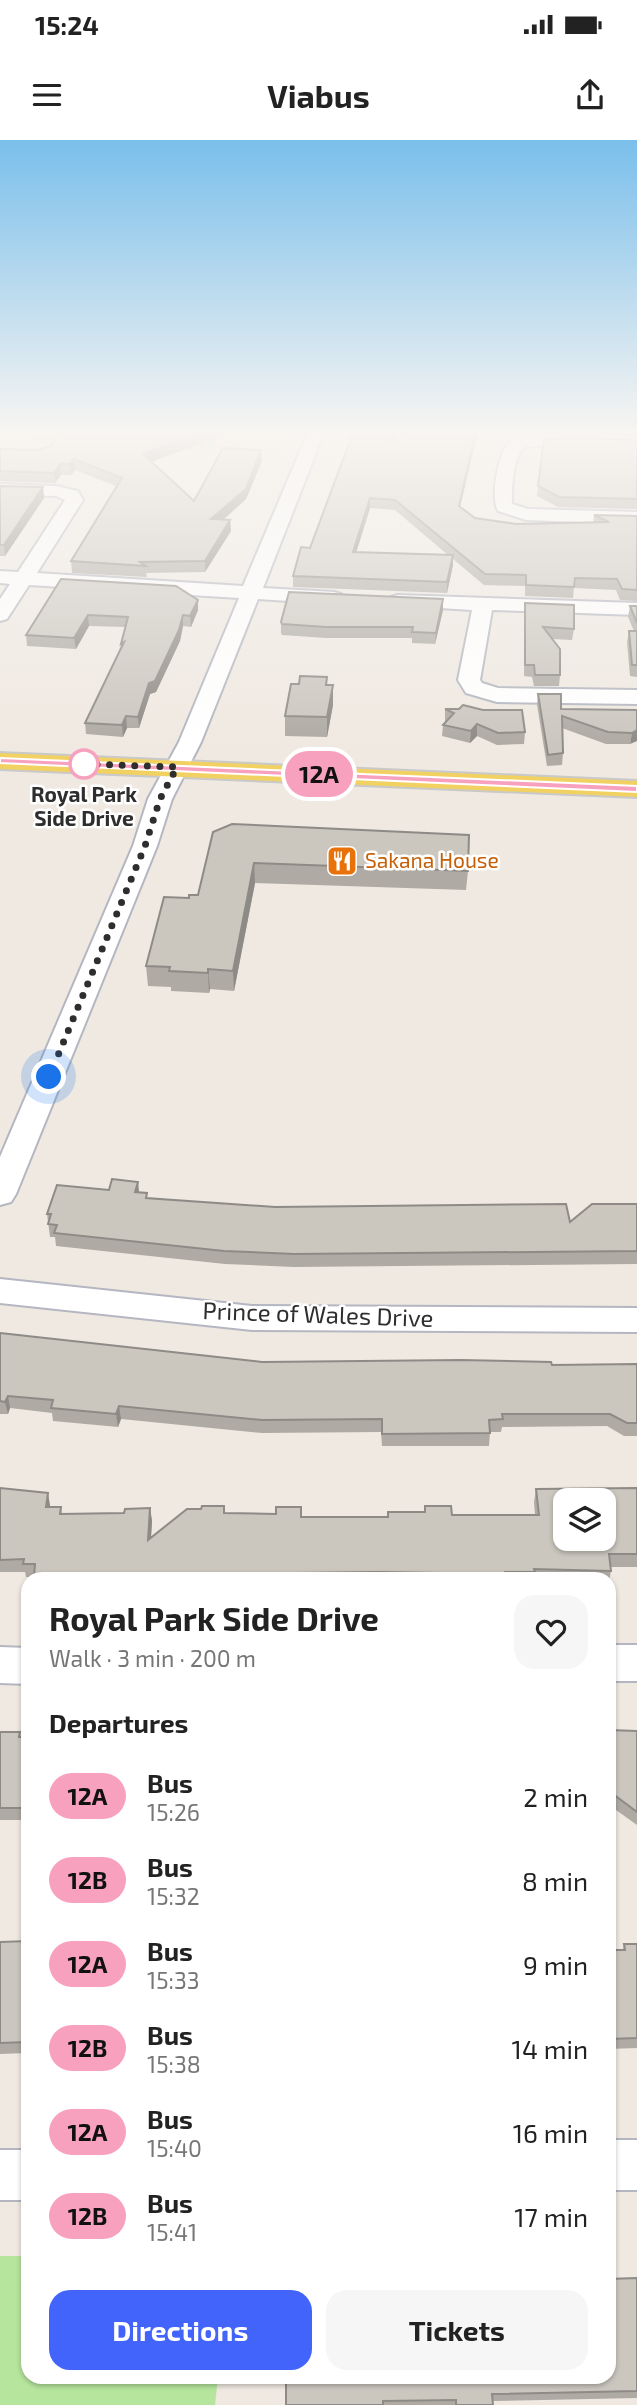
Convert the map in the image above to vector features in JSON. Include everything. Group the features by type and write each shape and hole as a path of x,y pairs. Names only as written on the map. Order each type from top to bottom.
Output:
{"main road":[{"path":"0,761 637,789"}],"street":[{"path":"0,615 50,536"},
{"path":"0,1194 145,846 160,799 213,688 273,536"},
{"path":"0,577 347,599"},
{"path":"374,600 637,609"},
{"path":"483,603 469,680 477,690 497,695 637,697"},
{"name":"Prince of Wales Drive","path":"0,1291 252,1318 637,1320"},
{"path":"616,1663 637,1663"},
{"path":"0,1665 21,1666"},
{"path":"616,2165 637,2165"},
{"path":"0,2175 21,2175"}],"green space":[{"path":"0,2256 21,2256 21,2384 217,2384 215,2405 0,2405"}],"building":[{"path":"0,536 10,536 4,545 0,545"},
{"path":"87,536 220,536 205,561 140,562 146,566 71,561"},
{"path":"315,536 358,536 353,552 453,555 447,582 293,576 301,547 310,548"},
{"path":"438,536 637,536 637,590 622,589 617,579 575,578 574,587 526,585 526,575 485,574"},
{"path":"61,579 176,586 198,600 190,616 183,615 179,630 155,681 149,683 138,717 126,716 122,725 85,723 124,642 121,644 128,617 88,615 74,638 26,635"},
{"path":"289,592 443,599 436,633 412,632 413,627 282,624"},
{"path":"525,603 574,605 574,629 543,627 560,649 560,675 535,675 534,665 525,665"},
{"path":"630,606 637,606 637,623"},
{"path":"629,631 637,631 637,665 632,665"},
{"path":"300,676 327,677 326,685 333,685 327,717 285,716 291,684 299,684"},
{"path":"538,694 561,694 561,709 637,710 637,730 632,733 608,732 562,716 563,753 548,755"},
{"path":"463,705 483,710 522,710 525,732 498,733 477,724 471,731 443,725 454,713 445,709 459,709"},
{"path":"232,824 469,835 468,871 254,863 233,971 169,971 170,967 146,966 164,897 189,898 189,895 198,895 213,832"},
{"path":"112,1179 138,1182 135,1192 147,1193 146,1198 275,1207 566,1204 570,1222 592,1204 637,1204 637,1251 294,1254 224,1251 54,1233 57,1225 48,1224 51,1214 47,1214 57,1185 109,1190"},
{"path":"0,1333 262,1362 461,1360 551,1362 552,1365 637,1364 637,1423 627,1423 610,1414 502,1414 503,1419 489,1420 490,1433 382,1434 382,1419 262,1420 119,1406 116,1414 51,1408 53,1400 8,1396 5,1402 0,1401"},
{"path":"0,1488 48,1493 46,1507 61,1507 60,1514 124,1513 125,1509 150,1508 148,1540 187,1509 201,1509 202,1506 224,1506 224,1513 276,1514 276,1507 301,1507 301,1517 388,1517 388,1512 425,1512 425,1506 451,1506 452,1515 539,1515 536,1489 553,1489 553,1551 616,1551 616,1488 637,1488 637,1554 609,1554 611,1571 534,1569 535,1572 34,1572 35,1564 23,1564 24,1559 0,1560"},
{"path":"616,1730 637,1731 637,1812 616,1796"},
{"path":"0,1732 20,1732 21,1808 0,1808"},
{"path":"21,1941 21,2042 0,2043 0,1942"},
{"path":"624,1944 637,1944 637,2038 616,2039 616,1950 625,1950"},
{"path":"637,2278 637,2391 492,2394 493,2405 456,2405 456,2400 383,2401 383,2405 286,2405 286,2384 616,2384 616,2279"}],"bus line":[{"name":"12A","path":"0,761 208,768 637,789"}],"place":[{"name":"Royal Park Side Drive","path":"84,764"},
{"name":"Sakana House","path":"342,861"}],"route":[{"path":"49,1077 145,846 148,829 160,799 177,767 84,764"}]}
